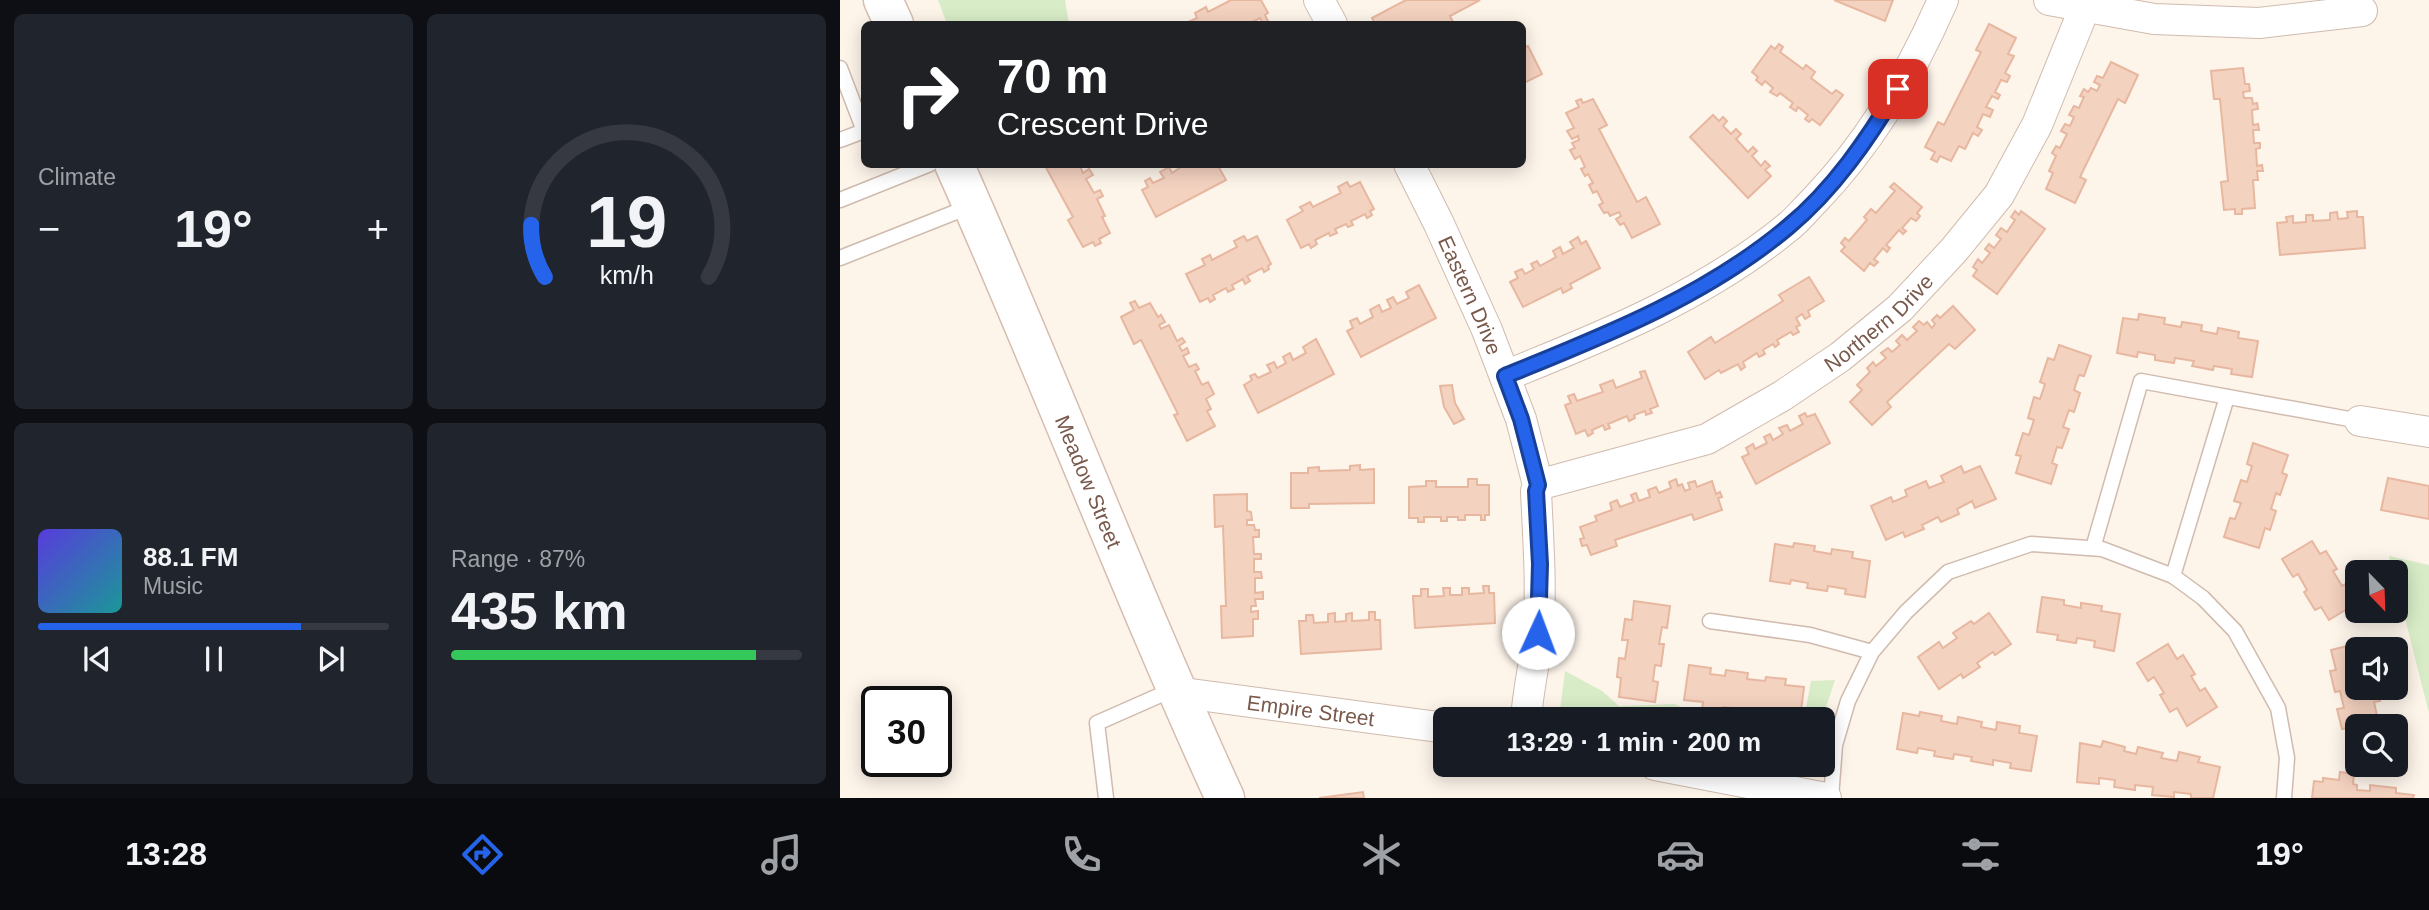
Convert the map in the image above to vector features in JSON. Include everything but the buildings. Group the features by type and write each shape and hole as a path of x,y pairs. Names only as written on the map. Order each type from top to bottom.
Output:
{"main road":[{"path":"883,0 893,21"},
{"name":"Meadow Street","path":"956,168 1175,690 1224,798"}],"street":[{"path":"1320,0 1330,21"},
{"path":"1505,376 1635,323 1713,279 1789,226 1858,150 1921,50 1943,0"},
{"path":"2049,0 2154,19 2259,23 2362,11"},
{"name":"Northern Drive","path":"1538,485 1707,439 1782,396 1840,357 1900,308 1954,250 1999,195 2037,125 2085,7"},
{"name":"Eastern Drive","path":"1411,168 1488,330 1521,419 1538,485 1538,633 1526,707"},
{"path":"2360,421 2429,432"},
{"name":"Empire Street","path":"1175,690 1433,726"},
{"path":"1718,777 1828,798"}],"lane":[{"path":"840,68 861,123"},
{"path":"840,140 861,132"},
{"path":"840,200 920,168"},
{"path":"840,258 972,205"},
{"path":"2093,548 2141,381 2360,421"},
{"path":"2173,576 2227,397"},
{"path":"1828,798 1835,745 1848,701 1872,652 1906,612 1948,572 2031,544 2102,549 2173,576 2203,598 2235,631 2278,708 2287,758 2284,798"},
{"path":"1710,621 1810,635 1872,652"},
{"path":"1106,798 1097,723 1175,690"}],"green space":[{"path":"938,0 1065,0 1068,21 946,21"},
{"path":"2389,556 2407,560 2390,560"},
{"path":"2408,560 2429,565 2429,713 2406,623"},
{"path":"1565,671 1602,691 1619,706 1674,704 1681,707 1560,707"},
{"path":"1835,680 1826,707 1806,707 1811,681"}],"route":[{"path":"1538,633 1538,485 1521,419 1505,376 1635,323 1713,279 1789,226 1858,150 1898,89"}]}
